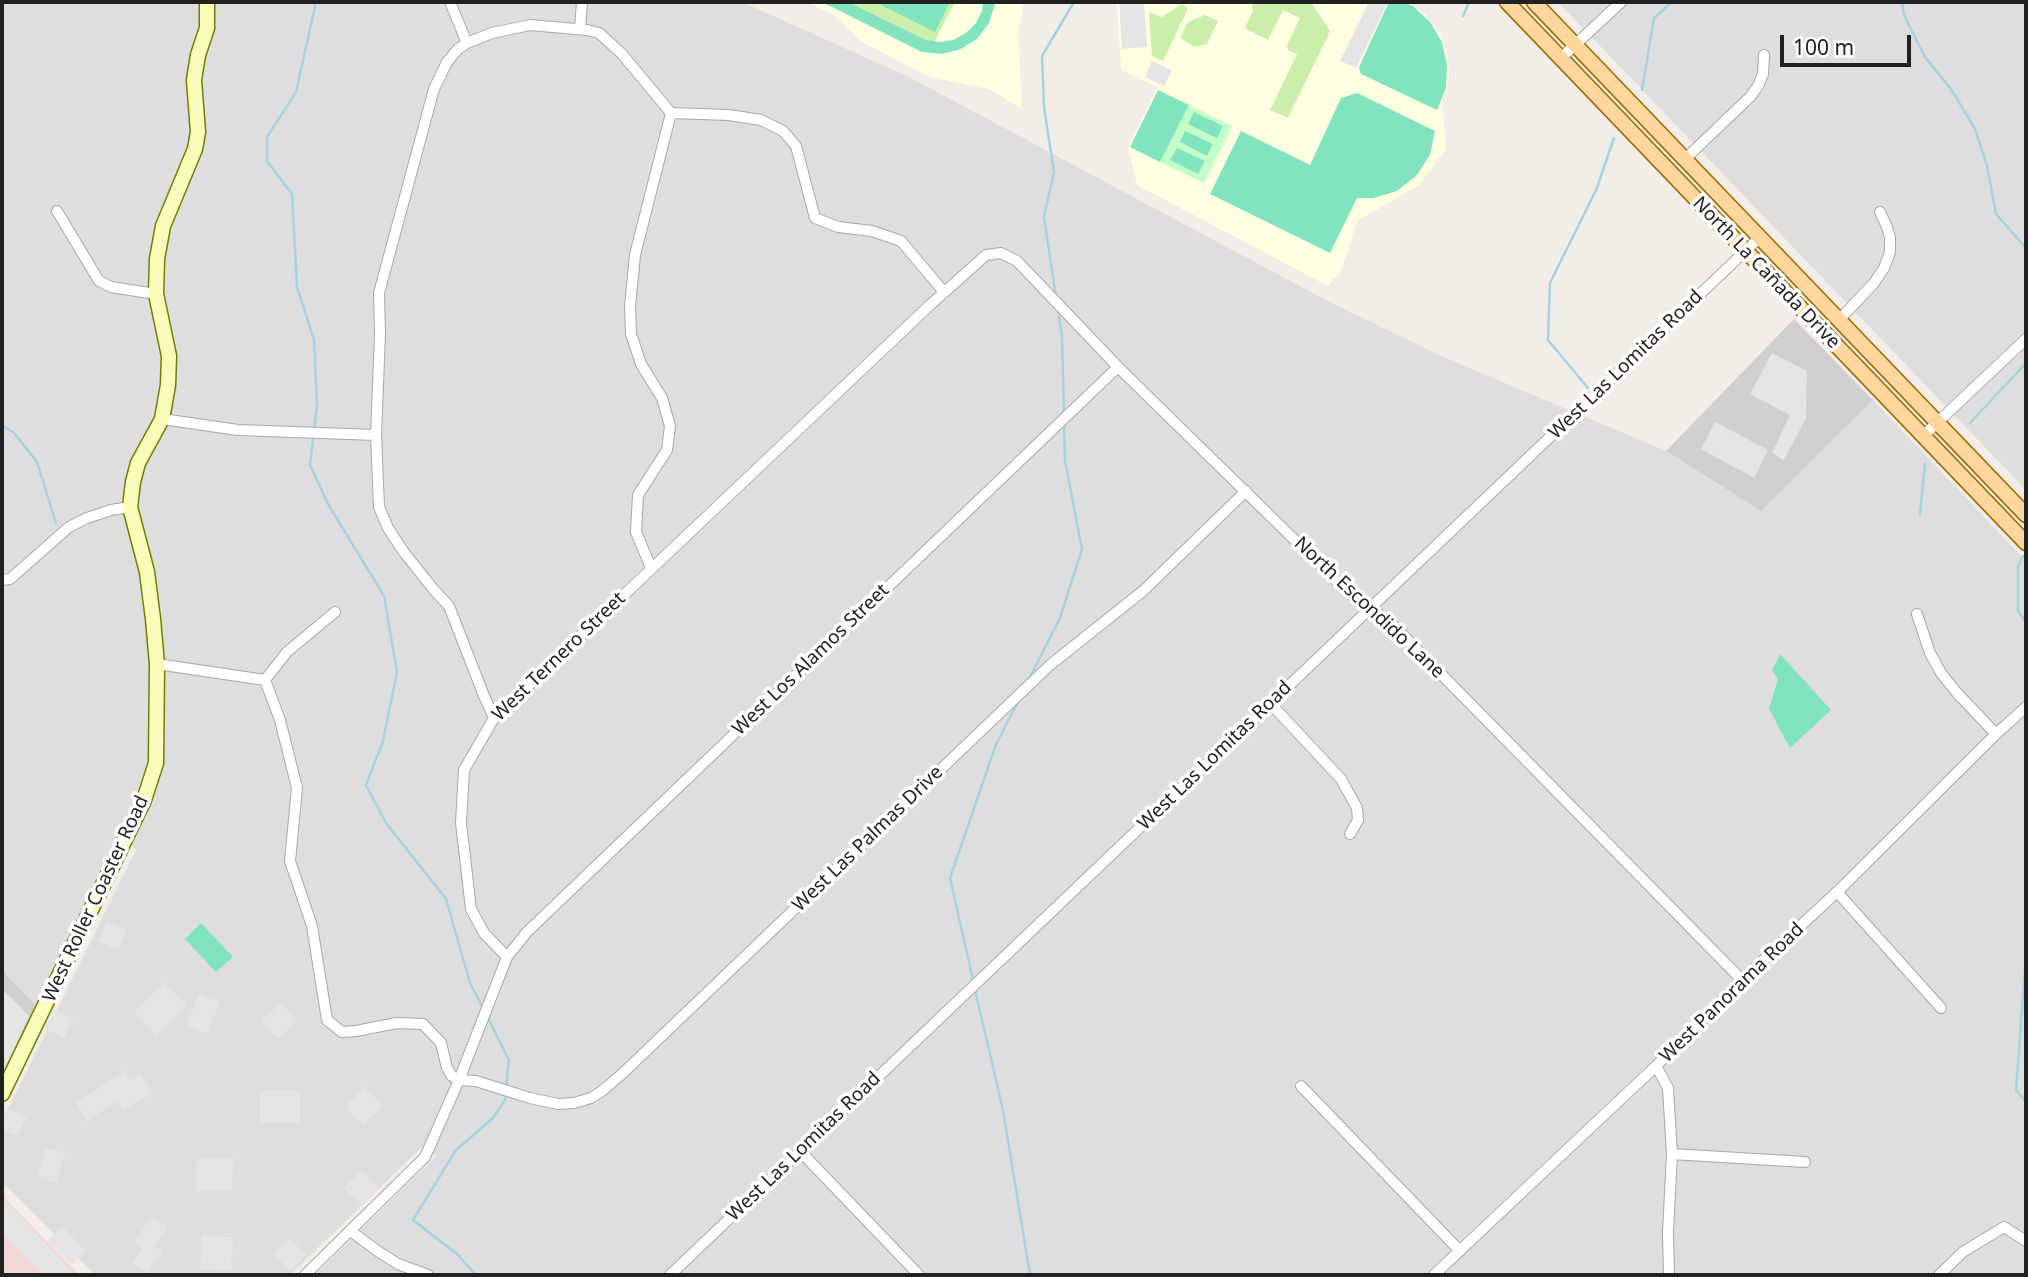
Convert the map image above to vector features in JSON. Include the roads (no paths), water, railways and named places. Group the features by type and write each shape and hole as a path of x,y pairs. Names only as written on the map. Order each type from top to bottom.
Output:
{"main road":[{"name":"North La Cañada Drive","path":"1507,2 2026,544"},
{"name":"North La Cañada Drive","path":"1534,2 2026,514"}],"street":[{"name":"West Roller Coaster Road","path":"2,1094 144,800 156,763 157,664 147,572 130,507 138,463 162,419 168,385 169,356 156,294 157,259 163,226 195,149 198,132 194,80 198,55 207,28 207,2"},
{"path":"450,2 467,43"},
{"path":"582,2 583,29"},
{"path":"1560,58 1621,2"},
{"path":"494,718 449,606 410,561 388,528 380,507 376,435 379,293 434,89 447,62 458,48 492,33 530,25 583,29 599,33 622,54 671,113 729,115 761,120 783,131 796,146 815,218 838,227 872,231 901,241 944,292"},
{"path":"1685,159 1750,97 1763,74 1764,55"},
{"path":"651,568 636,532 638,495 667,450 670,426 662,398 640,363 631,334 630,306 635,255 671,113"},
{"path":"57,211 99,281 118,288 156,294"},
{"path":"1840,319 1874,283 1890,252 1890,238 1880,212"},
{"name":"West Las Lomitas Road","path":"670,1275 1760,237"},
{"name":"North Escondido Lane","path":"986,255 1001,253 1017,261 1118,367 1354,598 1388,620 1742,980"},
{"name":"West Ternero Street","path":"507,957 484,933 471,909 461,823 464,770 494,718 986,255"},
{"path":"1923,436 2026,339"},
{"name":"West Los Alamos Street","path":"507,957 527,932 1118,367"},
{"path":"162,419 238,430 376,435"},
{"name":"West Las Palmas Drive","path":"459,1080 476,1081 558,1104 591,1098 602,1091 1050,665 1143,591 1246,491"},
{"path":"2,580 10,579 69,527 111,510 130,507"},
{"path":"265,680 287,652 335,612"},
{"path":"1917,614 1930,653 1941,673 1996,734"},
{"path":"157,664 265,680"},
{"path":"265,680 280,720 298,788 290,861 312,926 327,1020 342,1032 397,1023 423,1024 441,1043 448,1072 459,1080"},
{"path":"1270,703 1341,779 1357,808 1358,820 1350,834"},
{"name":"West Panorama Road","path":"1434,1275 1656,1066 2026,707"},
{"path":"1837,892 1941,1008"},
{"path":"305,1275 425,1157 459,1080 507,957"},
{"path":"1656,1066 1668,1088 1672,1154 1669,1275"},
{"path":"1301,1086 1461,1251"},
{"path":"800,1151 919,1275"},
{"path":"1672,1154 1805,1162"},
{"path":"1939,1275 1963,1252 2004,1227 2026,1241"},
{"path":"352,1231 398,1264 428,1275"}],"waterway":[{"path":"316,2 296,92 267,137 267,161 292,194 297,287 314,340 317,405 310,465 328,504 384,596 397,672 383,741 366,785 386,823 446,899 470,983 484,1010"},
{"path":"1056,297 1044,217 1054,172 1044,107 1042,56 1074,2"},
{"path":"1463,16 1469,2"},
{"path":"1642,90 1654,18 1672,2"},
{"path":"1902,2 1904,15 1925,57 1951,89 1975,129 1987,166 1996,214 2026,248"},
{"path":"1588,388 1548,340 1550,283 1597,188 1614,138"},
{"path":"1058,310 1062,336 1064,415"},
{"path":"1970,423 2026,363"},
{"path":"1029,679 1060,618 1082,549 1065,461 1064,422"},
{"path":"2,425 14,433 37,462 56,523"},
{"path":"1920,514 1925,464"},
{"path":"2023,556 2018,567 2018,611 2026,622"},
{"path":"973,980 950,878 995,747 1018,701"},
{"path":"2026,956 2016,1090 2026,1102"},
{"path":"975,990 1003,1110 1030,1275"},
{"path":"487,1016 509,1060 506,1088"},
{"path":"476,1275 457,1254 413,1220 456,1150 493,1118 506,1095"}]}
